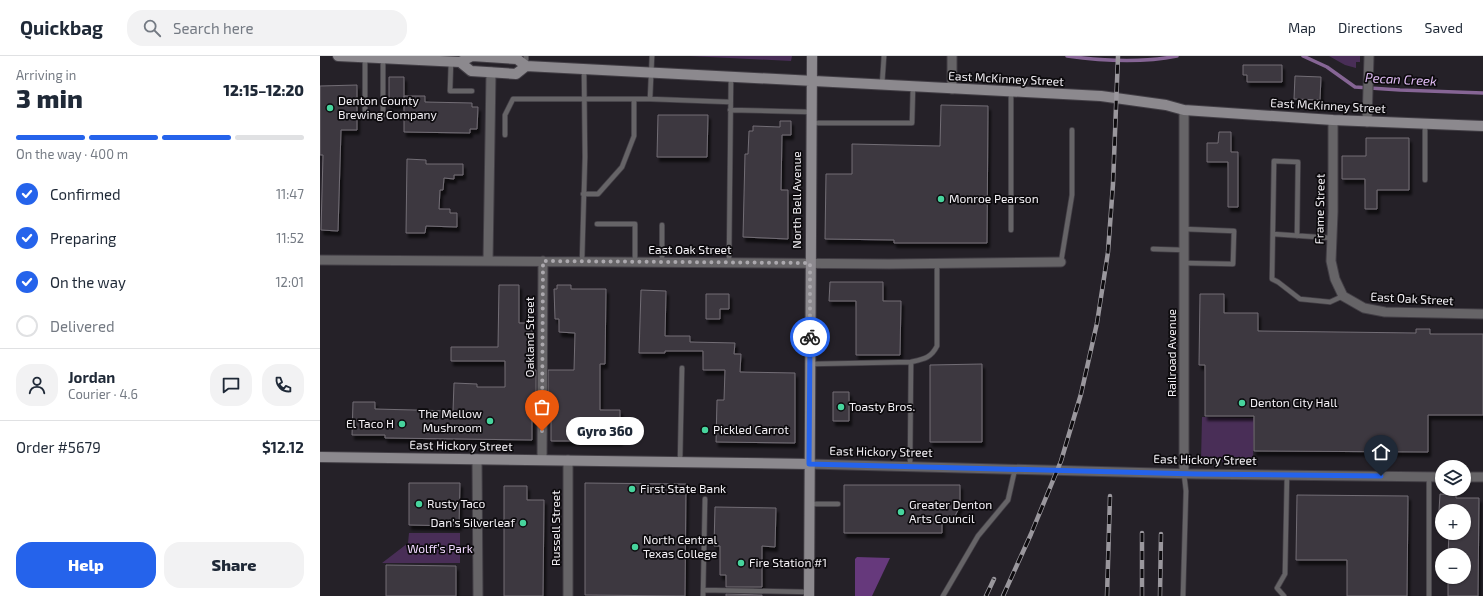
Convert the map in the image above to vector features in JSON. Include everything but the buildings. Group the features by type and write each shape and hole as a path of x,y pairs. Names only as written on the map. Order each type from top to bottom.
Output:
{"main road":[{"name":"East McKinney Street","path":"338,56 456,62 472,56 517,58 526,61 584,69 1116,97 1166,105 1184,110 1367,122 1483,126"},
{"name":"North Bell Avenue","path":"809,594 812,56"},
{"name":"East McKinney Street","path":"456,62 471,71 516,74 526,61"},
{"name":"East Hickory Street","path":"320,457 809,464"}],"street":[{"path":"952,56 952,89"},
{"path":"1367,122 1369,59"},
{"path":"488,261 491,72"},
{"name":"Railroad Avenue","path":"1184,110 1184,474"},
{"name":"Frame Street","path":"1333,120 1331,261 1334,279 1343,296"},
{"name":"East Oak Street","path":"320,260 810,263 1061,262"},
{"name":"Oakland Street","path":"542,460 543,261"},
{"name":"East Oak Street","path":"1343,296 1364,308 1385,312 1483,314"},
{"path":"477,459 478,596"},
{"name":"Russell Street","path":"568,460 568,596"},
{"name":"East Hickory Street","path":"809,464 1184,474 1435,476"},
{"path":"1471,477 1483,477"}],"lane":[{"path":"650,100 652,56"},
{"path":"882,85 884,56"},
{"path":"365,58 365,115 383,115 383,58"},
{"path":"456,62 450,91 472,92"},
{"path":"582,261 584,69"},
{"path":"729,262 731,76"},
{"path":"811,123 912,123 912,87"},
{"path":"1011,92 1011,230"},
{"path":"505,135 505,115 513,99 634,99 730,102"},
{"path":"583,194 598,194 622,167 634,136 634,99"},
{"path":"730,110 811,112"},
{"path":"1425,124 1425,180"},
{"path":"1061,262 1072,195 1072,130"},
{"path":"1298,236 1298,162 1274,161 1272,279 1300,300 1330,302 1343,296"},
{"path":"598,224 635,224 635,262"},
{"path":"662,225 662,262"},
{"path":"1184,229 1234,231 1233,264 1184,263"},
{"path":"1273,234 1332,238"},
{"path":"1153,249 1184,250"},
{"path":"810,364 911,362 925,359 933,354 937,346 937,263"},
{"path":"910,466 911,362"},
{"path":"680,462 682,368"},
{"path":"943,596 978,536 1008,500 1015,469"},
{"name":"Railroad Avenue","path":"1184,474 1186,492 1184,596"},
{"path":"1284,596 1278,588 1286,574 1287,475"},
{"path":"1428,476 1429,596"},
{"path":"703,596 705,499"},
{"path":"809,504 838,504"},
{"path":"703,590 809,594"}],"green space":[{"path":"690,56 792,56 791,61"},
{"path":"1329,56 1360,56 1360,62 1356,62 1356,68 1345,65"},
{"path":"1202,417 1254,418 1253,462 1201,461"},
{"name":"Wolff’s Park","path":"409,533 460,533 460,563 382,563 408,543"}],"shaded area":[{"path":"857,557 890,558 872,596 855,596 855,559"}],"waterway":[{"name":"Pecan Creek","path":"1067,56 1122,60 1150,60 1177,56"},
{"name":"Pecan Creek","path":"1303,56 1327,67 1355,87 1483,93"}],"railway":[{"path":"1003,596 1031,534 1061,461 1081,394 1097,323 1108,252 1113,184 1118,56"},
{"path":"1107,596 1110,496"},
{"path":"1142,533 1142,596"},
{"path":"1160,596 1161,534"},
{"path":"986,596 994,579"}],"way so far":[{"path":"542,431 543,261 810,263 810,337"}],"place":[{"name":"Denton County Brewing Company","path":"330,108"},
{"name":"Monroe Pearson","path":"941,199"},
{"name":"Denton City Hall","path":"1242,403"},
{"name":"Toasty Bros.","path":"841,407"},
{"name":"The Mellow Mushroom","path":"490,421"},
{"name":"El Taco H","path":"402,424"},
{"name":"Pickled Carrot","path":"705,430"},
{"name":"Gyro 360","path":"542,431"},
{"name":"First State Bank","path":"632,489"},
{"name":"Rusty Taco","path":"419,504"},
{"name":"Greater Denton Arts Council","path":"901,512"},
{"name":"Dan's Silverleaf","path":"523,523"},
{"name":"North Central Texas College","path":"635,547"},
{"name":"Fire Station #1","path":"741,563"}],"route":[{"path":"810,337 809,464 1196,474 1381,476"}]}
